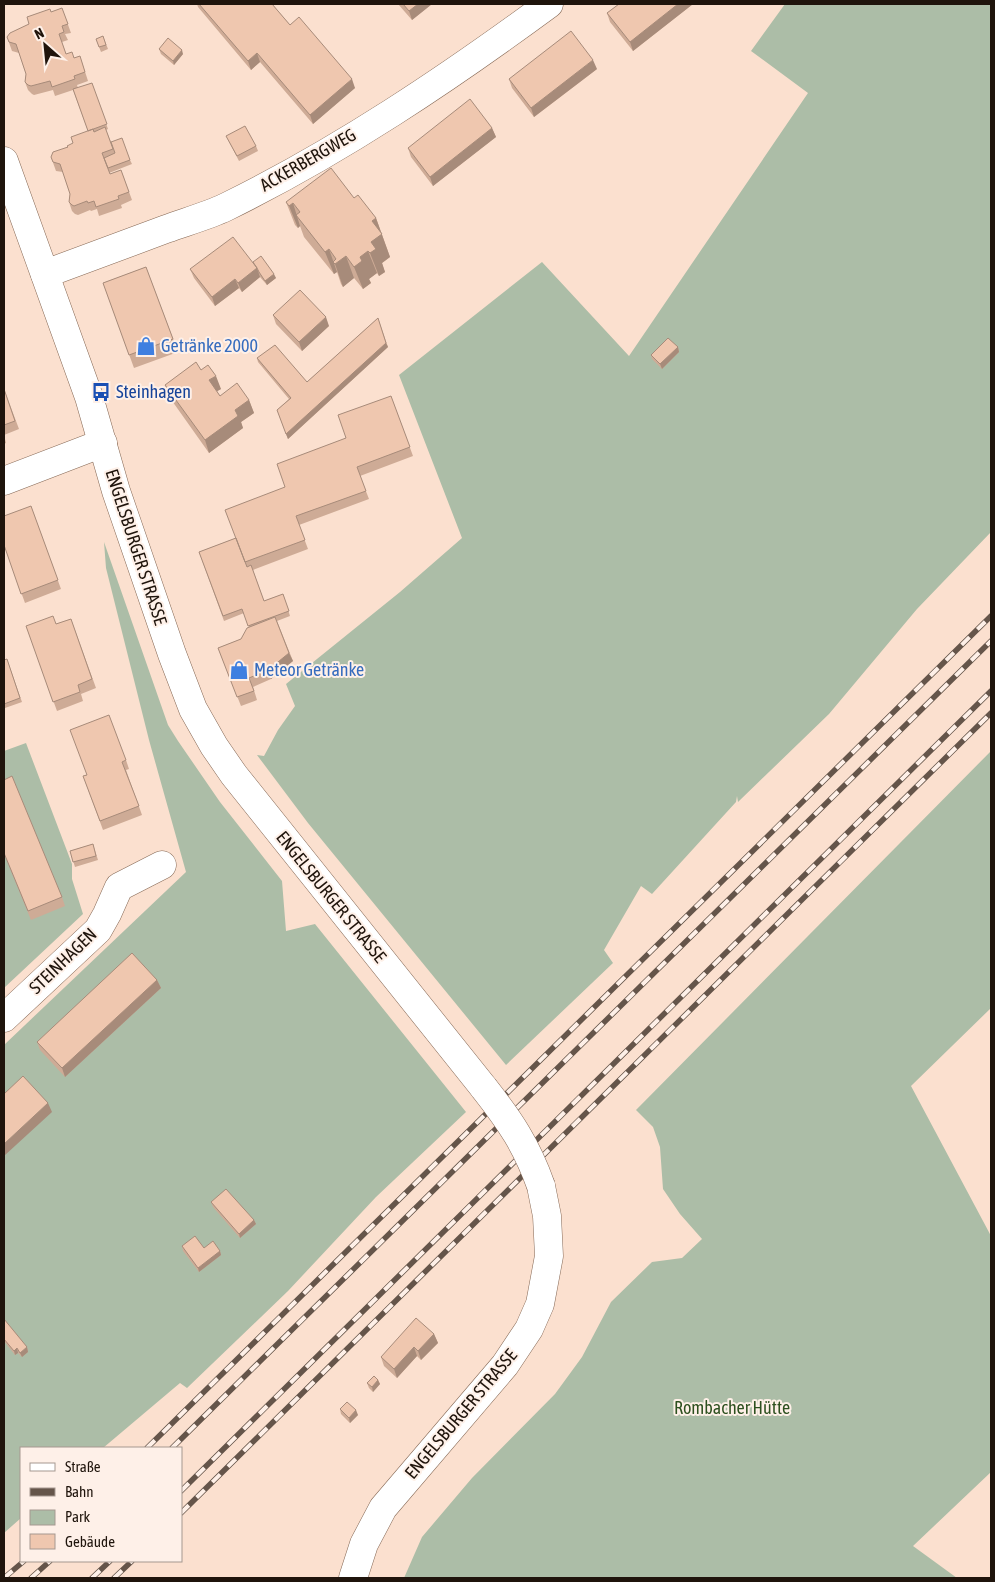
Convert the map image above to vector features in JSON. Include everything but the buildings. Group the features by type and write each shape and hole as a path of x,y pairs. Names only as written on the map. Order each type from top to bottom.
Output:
{"street":[{"name":"ACKERBERGWEG","path":"45,274 224,208 329,150 423,92 549,4"},
{"name":"ENGELSBURGER STRASSE","path":"4,161 89,397 116,491 193,710 234,775 484,1088 520,1137 533,1162 541,1186 548,1216 549,1256 540,1304 529,1329 505,1365 383,1508 364,1544 353,1578"},
{"path":"4,481 103,443"},
{"name":"STEINHAGEN","path":"4,1018 98,930 119,887 162,865"}],"green space":[{"path":"785,4 991,4 991,532 917,609 829,714 738,802 737,796 736,802 652,894 641,886 604,950 613,963 506,1065 308,823 257,755 264,756 278,730 295,706 286,684 400,592 462,538 399,375 542,262 629,356 808,93 751,51"},
{"path":"104,542 168,725 220,802 282,881 286,931 315,924 466,1112 376,1197 288,1291 187,1388 180,1383 104,1447 20,1447 20,1519 4,1533 4,1045 186,872 149,740 106,568"},
{"path":"26,743 72,864 72,879 83,914 4,988 4,751"},
{"name":"Rombacher Hütte","path":"991,751 991,1008 911,1086 991,1236 991,1472 913,1546 957,1578 404,1578 422,1537 472,1478 555,1394 582,1357 611,1302 652,1262 682,1258 702,1239 680,1214 663,1189 660,1147 653,1127 636,1110"}],"railway":[{"path":"148,1447 991,616"},
{"path":"173,1447 991,641"},
{"path":"182,1490 991,691"},
{"path":"182,1512 991,713"},
{"path":"4,1578 23,1562"},
{"path":"31,1578 49,1562"},
{"path":"92,1578 109,1562"},
{"path":"114,1578 131,1562"}],"place":[{"name":"Getränke 2000","path":"146,346"},
{"name":"Steinhagen","path":"101,392"},
{"name":"Meteor Getränke","path":"239,670"}]}
